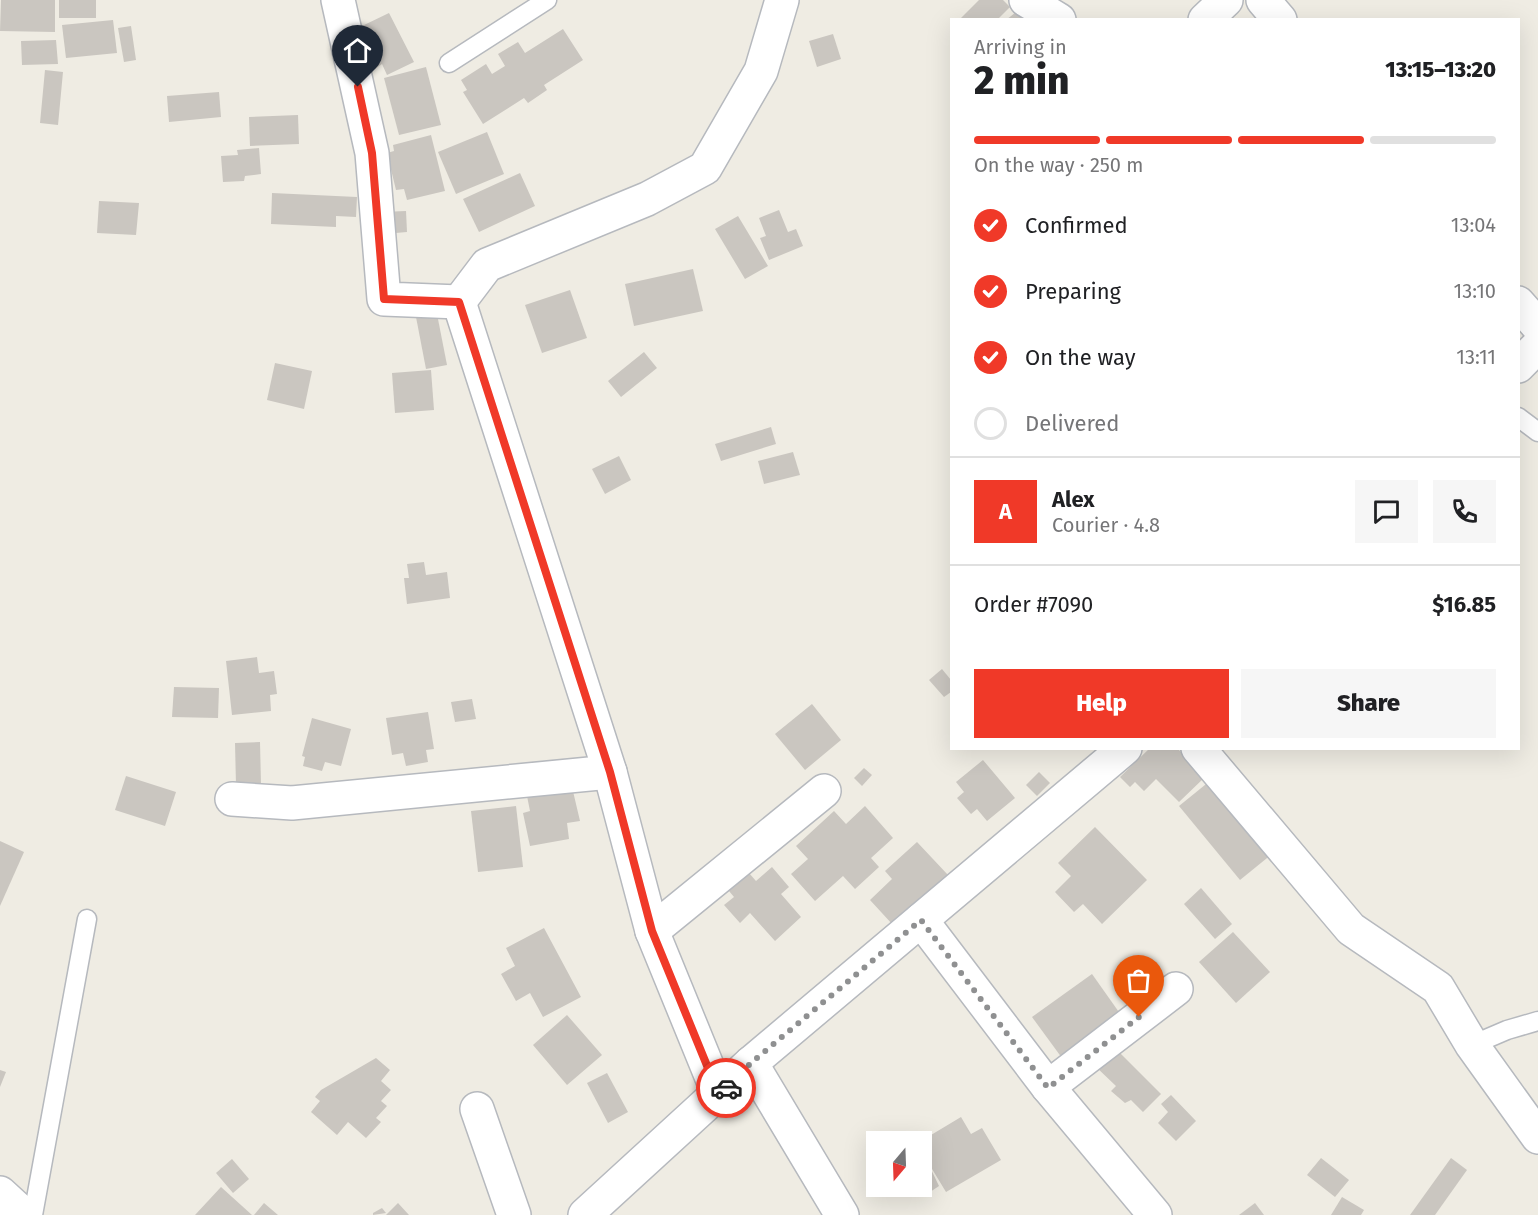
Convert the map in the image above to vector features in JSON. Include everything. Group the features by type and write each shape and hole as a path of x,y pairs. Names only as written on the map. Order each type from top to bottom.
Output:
{"street":[{"path":"338,0 372,153 384,299 459,302"},
{"path":"459,302 487,265 647,199 705,168 760,71 782,0"},
{"path":"1026,0 1056,18"},
{"path":"1207,18 1226,0"},
{"path":"1263,0 1278,18"},
{"path":"459,302 610,772 652,931 719,1095"},
{"path":"1520,305 1538,326"},
{"path":"1520,364 1538,346"},
{"path":"585,1215 719,1095 751,1063 1123,750"},
{"path":"1200,750 1351,929 1438,988 1472,1045 1538,1137"},
{"path":"231,799 292,803 610,772"},
{"path":"652,931 824,791"},
{"path":"921,920 1048,1088 1155,1215"},
{"path":"1048,1088 1176,989"},
{"path":"751,1063 842,1215"},
{"path":"477,1109 514,1215"},
{"path":"0,1193 24,1215"}],"lane":[{"path":"449,63 548,0"},
{"path":"1520,418 1538,432"},
{"path":"33,1215 87,919"},
{"path":"1472,1045 1507,1030 1538,1021"}],"building":[{"path":"1,0 55,0 55,32 0,31"},
{"path":"59,0 96,0 96,18 59,18"},
{"path":"979,0 1003,0 1010,7 999,18 961,18"},
{"path":"1020,9 1027,18 1009,18"},
{"path":"389,13 414,62 387,75 382,64 376,68 364,46 371,42 362,26"},
{"path":"113,20 117,53 66,58 62,25"},
{"path":"131,26 136,60 124,62 118,28"},
{"path":"563,29 583,60 544,85 547,90 528,103 524,98 483,124 463,92 467,90 461,80 486,64 492,74 505,66 498,54 518,42 525,53"},
{"path":"833,34 841,59 817,67 809,41"},
{"path":"56,40 58,64 22,65 21,41"},
{"path":"426,67 441,125 399,135 384,78"},
{"path":"45,70 63,72 58,125 40,123"},
{"path":"219,92 221,117 169,122 167,96"},
{"path":"298,115 299,144 250,146 249,117"},
{"path":"487,132 504,174 456,194 438,152"},
{"path":"431,135 445,191 407,200 404,189 396,190 387,153 394,151 393,145"},
{"path":"259,148 261,174 245,176 244,181 223,182 221,156 238,155 237,150"},
{"path":"520,173 535,206 479,232 463,199"},
{"path":"272,193 357,197 356,217 336,216 336,227 271,224"},
{"path":"99,201 139,203 136,235 97,233"},
{"path":"779,210 788,232 796,229 803,246 769,260 760,238 766,236 759,218"},
{"path":"406,211 407,232 384,234 382,212"},
{"path":"738,216 768,266 745,279 715,229"},
{"path":"693,269 703,311 634,326 625,284"},
{"path":"570,290 587,338 542,353 525,305"},
{"path":"437,314 447,365 426,369 416,317"},
{"path":"644,352 657,368 621,397 608,381"},
{"path":"275,363 312,371 304,409 267,400"},
{"path":"431,370 434,410 395,413 392,373"},
{"path":"771,427 776,444 721,461 715,444"},
{"path":"793,452 800,475 764,484 758,461"},
{"path":"619,456 631,480 605,494 592,469"},
{"path":"424,562 426,575 447,572 450,598 407,604 404,578 409,578 407,564"},
{"path":"257,657 259,673 274,671 277,694 270,695 271,711 232,715 226,661"},
{"path":"942,669 950,679 950,693 944,697 929,680"},
{"path":"174,687 219,688 218,718 172,717"},
{"path":"472,699 476,719 455,722 451,702"},
{"path":"812,704 841,740 805,770 775,734"},
{"path":"428,712 434,749 426,750 428,762 406,766 403,753 392,755 386,718"},
{"path":"312,718 351,729 341,766 325,762 322,771 303,766 305,757 302,756"},
{"path":"260,742 261,785 236,785 235,743"},
{"path":"1148,750 1179,750 1205,777 1179,802 1156,779 1144,791 1135,782 1130,787 1120,777"},
{"path":"983,760 1015,798 987,821 977,809 971,814 957,798 964,792 956,782"},
{"path":"864,768 872,775 862,786 854,778"},
{"path":"1039,772 1050,783 1037,796 1026,785"},
{"path":"126,776 176,792 165,826 115,810"},
{"path":"1216,776 1277,850 1240,880 1179,806"},
{"path":"572,787 580,821 567,823 569,839 530,846 523,813 530,811 527,796"},
{"path":"516,806 523,867 478,872 471,811"},
{"path":"865,806 893,838 871,858 879,867 855,889 843,876 815,901 791,874 808,859 796,846 834,811 846,824"},
{"path":"1095,827 1147,880 1102,924 1083,904 1074,912 1055,892 1071,876 1058,863"},
{"path":"0,841 24,852 0,906"},
{"path":"917,842 948,875 893,925 870,900 892,879 885,871"},
{"path":"772,867 789,887 781,894 801,917 775,941 750,913 740,923 724,905 734,897 729,891 749,873 756,881"},
{"path":"1201,888 1232,924 1215,939 1184,904"},
{"path":"544,928 581,997 543,1017 530,993 516,1001 501,974 515,966 506,948"},
{"path":"1233,932 1270,972 1236,1003 1199,962"},
{"path":"1092,974 1121,1015 1062,1058 1032,1017"},
{"path":"567,1015 602,1055 567,1085 533,1045"},
{"path":"1118,1051 1161,1094 1143,1112 1131,1100 1125,1103 1111,1091 1116,1086 1094,1065"},
{"path":"376,1058 390,1070 381,1081 391,1090 381,1101 387,1106 376,1118 381,1122 366,1138 348,1122 337,1135 311,1112 320,1101 315,1097 321,1090"},
{"path":"0,1070 6,1072 0,1087"},
{"path":"607,1073 628,1112 608,1123 587,1083"},
{"path":"1171,1095 1196,1121 1176,1141 1158,1123 1168,1112 1161,1104"},
{"path":"961,1117 971,1134 982,1128 1001,1160 946,1192 932,1169 932,1134"},
{"path":"1321,1158 1349,1180 1335,1197 1307,1175"},
{"path":"1451,1158 1467,1170 1435,1215 1410,1215"},
{"path":"232,1159 249,1179 233,1193 216,1173"},
{"path":"932,1171 939,1186 932,1191"},
{"path":"221,1187 252,1215 195,1215"},
{"path":"1342,1197 1364,1210 1361,1215 1331,1215"},
{"path":"264,1203 278,1215 254,1215"},
{"path":"398,1203 409,1215 386,1215"},
{"path":"1255,1203 1264,1215 1239,1215"},
{"path":"382,1208 386,1213 373,1215 373,1213"}],"way so far":[{"path":"726,1088 751,1063 921,920 1048,1088 1139,1017"}],"route":[{"path":"358,87 372,153 384,299 459,302 610,772 652,931 719,1095 726,1088"}]}
